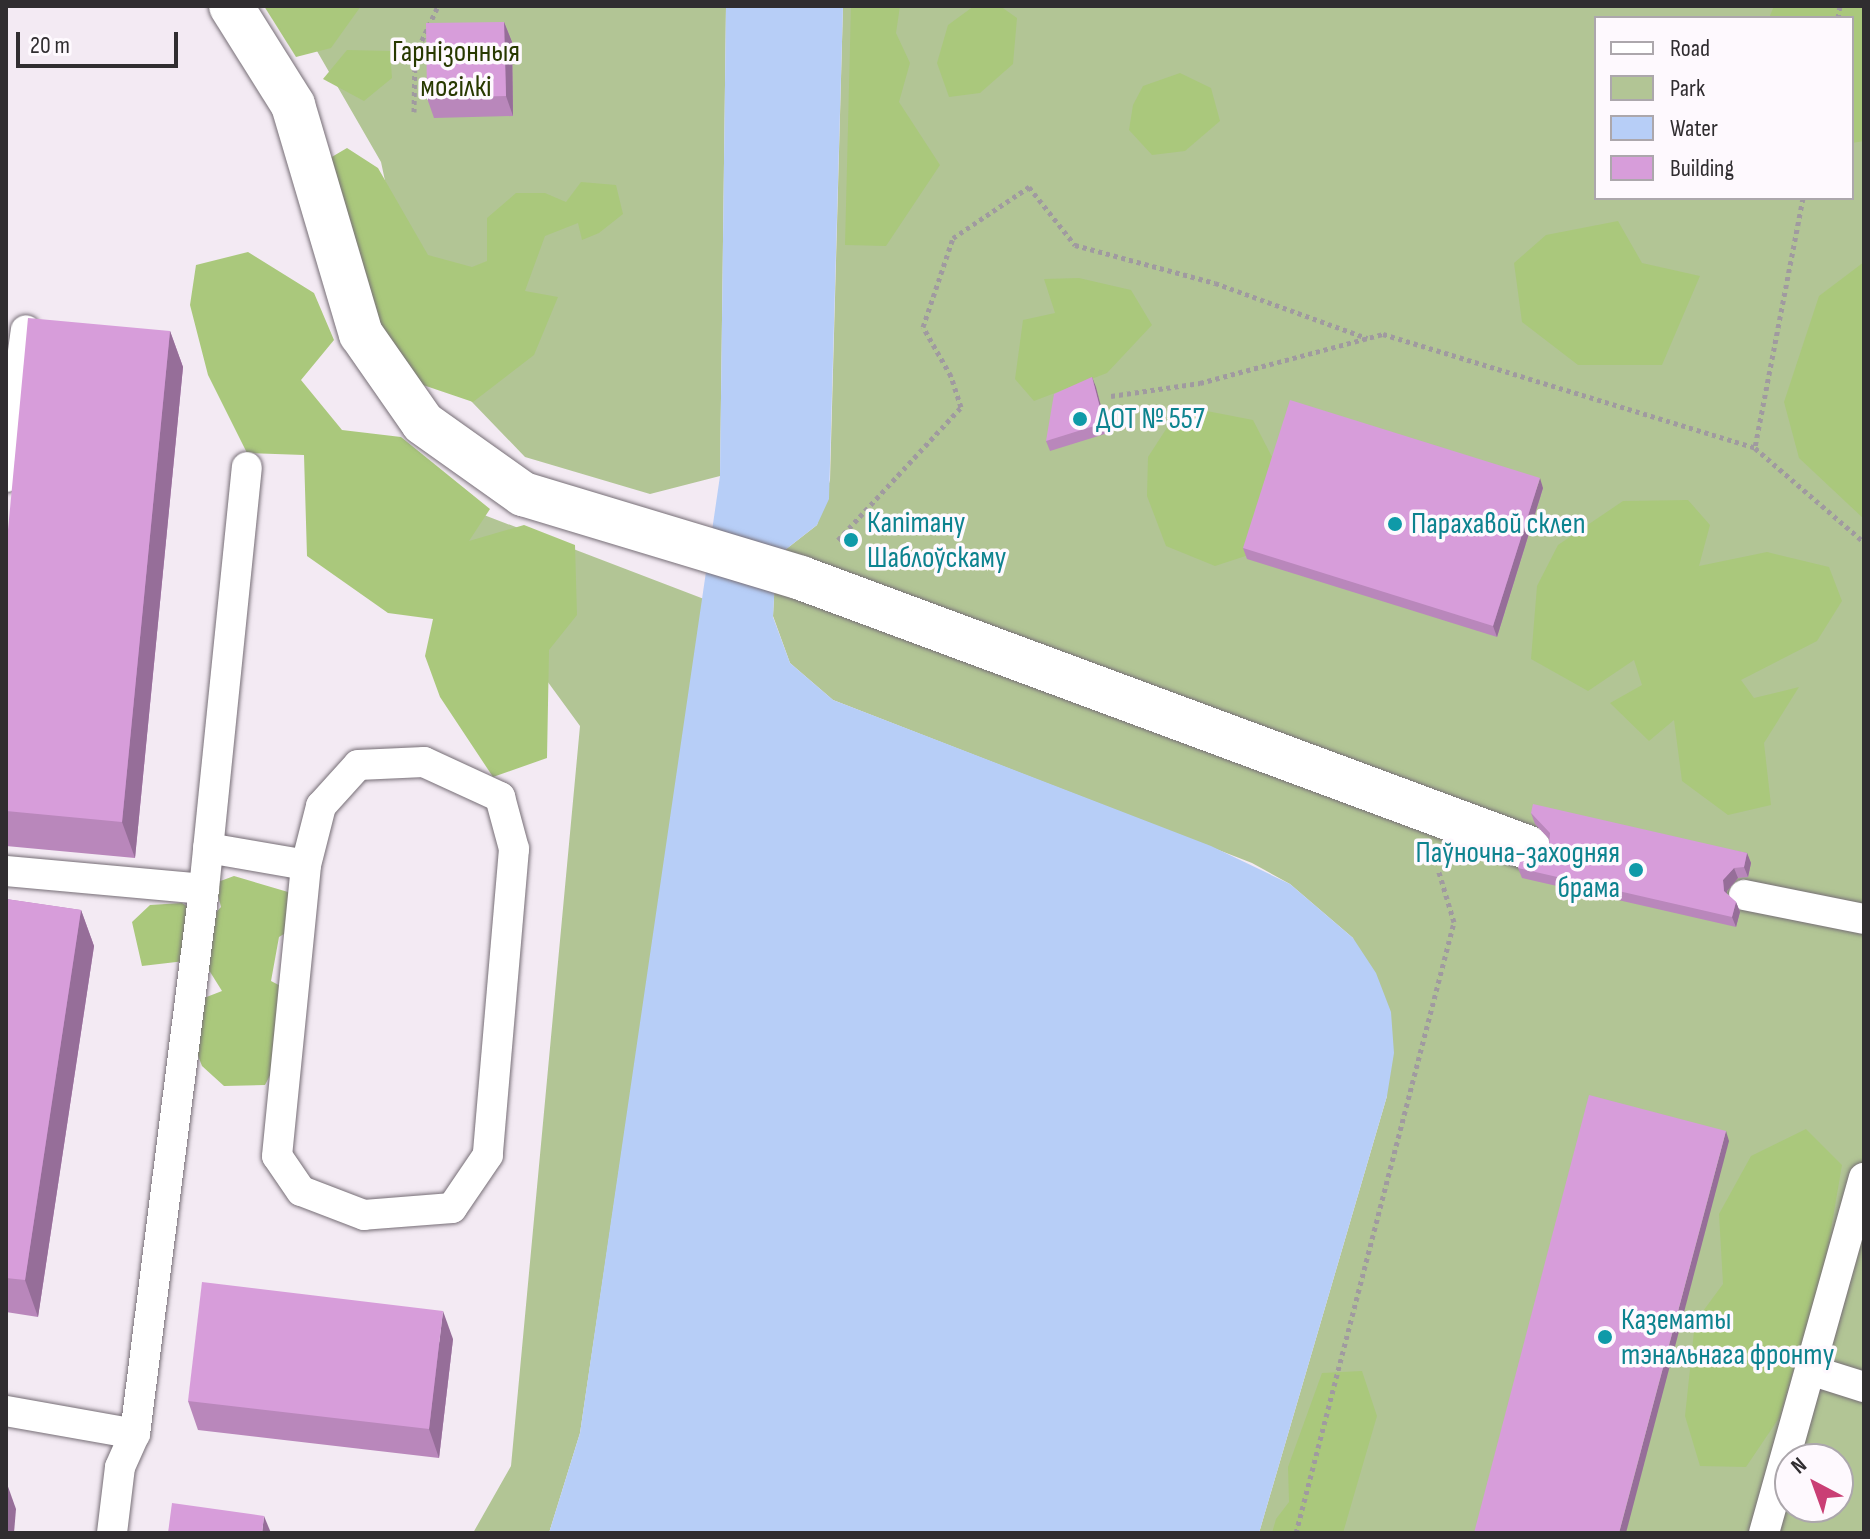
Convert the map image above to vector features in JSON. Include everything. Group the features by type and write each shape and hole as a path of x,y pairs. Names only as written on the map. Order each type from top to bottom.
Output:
{"street":[{"path":"231,6 293,105 361,334 423,423 523,494 654,530 801,578 1529,848"}],"lane":[{"path":"6,477 26,330"},
{"path":"112,1533 120,1467 135,1434 204,889 247,467"},
{"path":"424,762 500,797 514,849 488,1155 452,1208 364,1215 301,1191 277,1156 306,865 321,806 358,765 424,762"},
{"path":"208,848 306,865"},
{"path":"6,871 204,889"},
{"path":"1744,895 1864,919"},
{"path":"1764,1533 1864,1178"},
{"path":"1810,1370 1864,1387"},
{"path":"6,1411 135,1434"}],"path":[{"path":"414,112 415,55 438,6"},
{"path":"801,578 961,407 951,376 923,327 953,238 1029,187 1075,245 1215,283 1367,338"},
{"path":"1755,448 1803,200"},
{"path":"1111,396 1200,383 1383,334 1755,448 1864,542"},
{"path":"1296,1533 1454,922 1418,806"}],"green space":[{"path":"264,6 361,6 331,48 296,57"},
{"name":"Гарнізонныя могілкі","path":"291,6 726,6 720,476 650,494 525,457 421,349 381,162"},
{"path":"843,6 1864,6 1864,1533 1259,1533 1387,1096 1353,938 1290,884 1252,863 833,700 790,663 773,616 775,579 785,550 817,525 830,480"},
{"path":"851,6 900,6 896,33 910,63 899,102 940,165 886,246 845,245"},
{"path":"974,6 1000,6 1017,18 1013,64 980,93 949,97 937,63 948,25"},
{"path":"1774,6 1864,6 1864,141 1854,143 1854,16 1770,16"},
{"path":"347,50 390,51 392,78 364,101 323,79"},
{"path":"1180,73 1211,88 1220,121 1185,151 1152,155 1129,130 1133,105 1143,86"},
{"path":"347,148 378,168 428,255 472,267 487,261 487,218 516,193 545,193 566,202 581,182 616,185 623,214 599,233 582,240 578,223 545,236 525,291 558,297 534,355 473,402 423,385 375,319 330,158"},
{"path":"1618,221 1642,263 1700,276 1662,365 1578,365 1522,322 1514,263 1546,235"},
{"path":"248,252 314,293 334,340 301,380 342,430 401,437 490,509 469,541 524,525 575,545 577,615 549,650 547,758 493,777 440,697 425,656 433,619 388,613 307,556 304,455 247,453 208,375 190,305 196,265"},
{"path":"1864,262 1864,519 1799,458 1784,402 1819,296"},
{"path":"1079,278 1131,290 1152,325 1107,373 1034,401 1015,379 1023,320 1055,313 1044,279"},
{"path":"1181,406 1253,420 1288,488 1267,549 1215,566 1166,546 1147,496 1148,457"},
{"path":"403,484 704,599 580,1433 549,1533 473,1533 511,1466 580,726"},
{"path":"1688,500 1710,525 1699,566 1767,552 1829,567 1842,601 1817,641 1741,680 1754,698 1799,687 1764,743 1771,805 1728,815 1682,781 1674,720 1649,741 1610,703 1642,685 1634,660 1588,691 1531,659 1537,586 1558,545 1623,501"},
{"path":"234,876 288,892 305,921 279,937 271,981 292,992 292,1033 265,1085 224,1086 202,1066 197,1053 204,998 222,991 202,959 142,966 132,922 150,905 182,903 209,920 221,907 215,883"},
{"path":"1806,1129 1842,1165 1825,1264 1779,1418 1746,1467 1700,1466 1685,1416 1695,1322 1723,1284 1719,1214 1751,1156"},
{"path":"1362,1371 1377,1416 1343,1533 1272,1533 1276,1519 1289,1502 1288,1467 1322,1373"}],"water":[{"path":"726,6 843,6 829,499 817,525 785,550 775,579 773,617 790,663 833,700 1211,846 1290,884 1353,938 1376,973 1391,1012 1394,1053 1387,1096 1259,1533 549,1533 580,1433 720,476"}],"building":[{"path":"504,22 506,96 427,98 426,23"},
{"path":"28,318 170,331 122,822 6,811 6,551"},
{"name":"ДОТ № 557","path":"1092,377 1104,423 1046,441 1054,394"},
{"name":"Парахавой склеп","path":"1290,400 1540,478 1493,626 1243,548"},
{"name":"Паўночна-заходняя брама","path":"1533,804 1747,853 1744,867 1734,868 1723,880 1724,891 1736,902 1732,917 1518,868 1520,862 1541,857 1549,846 1550,833 1531,813"},
{"path":"6,899 81,910 25,1280 6,1278"},
{"name":"Казематы тэнальнага фронту","path":"1589,1095 1726,1131 1619,1533 1474,1533"},
{"path":"202,1282 443,1311 429,1429 188,1401"},
{"path":"172,1503 264,1516 262,1533 168,1533"}],"place":[{"name":"ДОТ № 557","path":"1080,419"},
{"name":"Парахавой склеп","path":"1395,524"},
{"name":"Капітану Шаблоўскаму","path":"851,540"},
{"name":"Паўночна-заходняя брама","path":"1636,870"},
{"name":"Казематы тэнальнага фронту","path":"1605,1337"}]}
